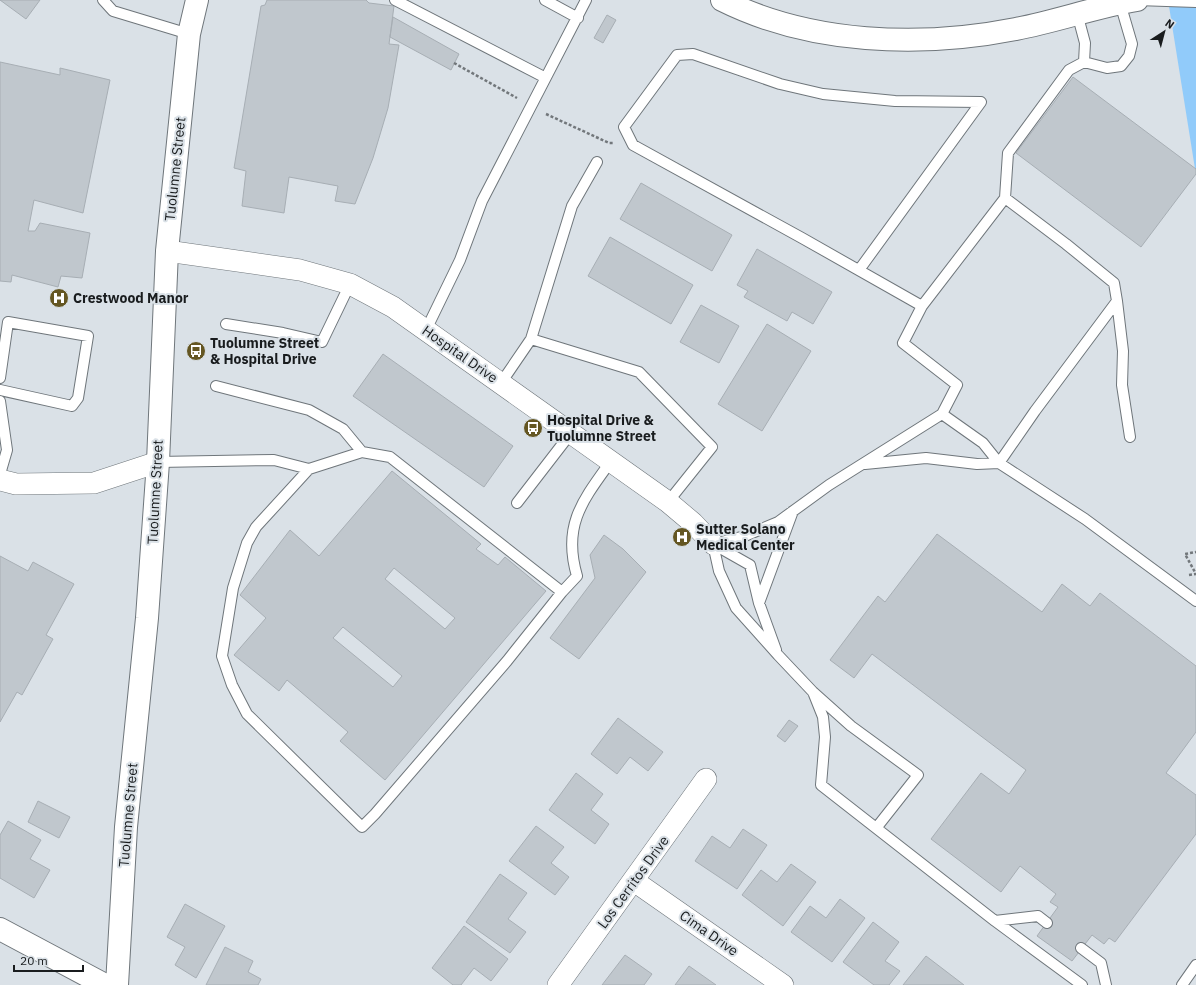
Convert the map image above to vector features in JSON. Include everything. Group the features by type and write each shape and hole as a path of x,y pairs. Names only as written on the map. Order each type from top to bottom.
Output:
{"main road":[{"name":"Tuolumne Street","path":"117,985 126,827 147,618 158,462 168,251 189,34 197,0"},
{"path":"722,0 771,20 807,29 892,40 953,38 1016,29 1077,13 1132,1"},
{"path":"0,929 105,985"}],"street":[{"name":"Hospital Drive","path":"168,251 300,270 350,284 393,307 668,502 693,522 713,544"},
{"path":"0,480 16,484 94,483 158,462"},
{"name":"Los Cerritos Drive","path":"558,985 706,779"},
{"name":"Cima Drive","path":"634,881 783,985"}],"lane":[{"path":"103,0 113,11 189,34"},
{"path":"395,0 544,77"},
{"path":"545,0 578,18"},
{"path":"426,330 460,260 482,201 544,77 578,18 586,0"},
{"path":"713,544 745,536 778,522 793,510 862,464 942,414 957,385 903,343 922,306 1005,198 1008,153 1069,70 1084,62 1107,68 1120,66 1129,56 1132,44 1132,1 1196,2"},
{"path":"1077,13 1084,43 1084,62"},
{"path":"859,270 981,102 895,101 823,94 780,84 693,54 677,55 624,127 633,145 922,306"},
{"path":"501,383 530,339 572,206 597,162"},
{"path":"1005,198 1066,244 1114,284 1123,351 1122,385 1130,437"},
{"path":"226,324 283,333 322,342 350,284"},
{"path":"999,463 1035,411 1117,301"},
{"path":"0,378 8,322 88,336 78,398 72,406 0,390"},
{"path":"530,339 639,372 712,447 668,502"},
{"path":"216,386 309,410 343,429 362,452"},
{"path":"0,401 7,450 0,474"},
{"path":"942,414 982,443 999,463 1085,519 1196,601"},
{"path":"517,503 571,433"},
{"path":"562,592 390,457 362,452 309,469 256,527 247,543 233,588 222,656 232,685 247,714 362,827 375,814 502,667 562,592 577,576 571,556 576,517 584,499 611,461"},
{"path":"862,464 926,458 977,464 999,463"},
{"path":"158,462 274,460 309,469"},
{"path":"760,603 793,510"},
{"path":"713,544 750,565 760,603 778,655"},
{"path":"713,544 719,571 736,608 813,692 852,726 918,775 877,827"},
{"path":"813,692 823,717 825,737 821,785 877,827 995,921 1082,985"},
{"path":"995,921 1038,916 1047,923"},
{"path":"1081,948 1100,963 1106,985"},
{"path":"1182,985 1196,965"}],"path":[{"path":"1167,580 1196,574 1184,554 1196,552"}],"shaded area":[{"path":"1168,0 1196,0 1196,175"}],"building":[{"path":"0,0 40,0 26,19"},
{"path":"267,0 366,0 369,3 394,6 389,44 399,45 388,108 373,158 355,204 335,201 338,186 289,177 284,213 242,206 246,171 234,168 261,6 265,5"},
{"path":"607,15 616,20 603,43 594,38"},
{"path":"393,17 459,54 451,70 390,37"},
{"path":"0,62 60,75 60,68 110,80 83,213 34,200 28,231 35,231 40,223 90,233 82,278 61,276 58,287 12,275 11,282 0,281"},
{"path":"1073,77 1196,169 1196,174 1141,247 1016,153"},
{"path":"641,183 732,235 712,271 620,219"},
{"path":"610,237 693,285 671,324 588,276"},
{"path":"757,249 832,292 813,324 792,312 787,321 744,297 748,291 737,285"},
{"path":"701,305 739,326 719,363 680,342"},
{"path":"767,324 811,351 762,431 718,404"},
{"path":"383,354 513,446 484,487 353,396"},
{"path":"392,471 481,544 476,549 498,565 505,557 546,591 385,780 340,741 348,732 287,680 279,691 234,655 266,618 240,595 290,530 319,556","holes":["394,568 455,618 445,629 385,579","343,627 402,676 393,687 333,638"]},
{"path":"937,534 1042,612 1062,584 1090,606 1100,593 1196,666 1196,732 1166,773 1196,795 1196,834 1115,942 1109,938 1104,944 1092,935 1072,961 1037,936 1058,907 1050,902 1056,894 1020,866 1001,892 931,839 981,773 1009,794 1026,770 872,654 854,678 830,660 878,596 885,602"},
{"path":"604,535 623,549 646,572 579,659 550,638 595,578 590,555"},
{"path":"0,556 28,571 33,562 74,584 46,635 53,639 22,695 17,692 0,722"},
{"path":"618,718 663,752 648,771 630,757 617,774 591,754"},
{"path":"789,720 798,726 785,742 777,736"},
{"path":"576,773 603,794 591,810 609,824 595,844 549,810"},
{"path":"38,801 70,817 59,838 28,822"},
{"path":"8,821 41,840 30,859 50,870 34,898 0,878 0,835"},
{"path":"536,826 564,847 551,863 569,877 555,895 509,861"},
{"path":"743,829 767,845 737,889 695,861 712,836 730,848"},
{"path":"791,864 816,882 783,926 742,895 761,870 777,882"},
{"path":"500,874 527,893 508,919 526,932 510,953 466,922"},
{"path":"840,899 865,918 832,962 791,932 810,906 826,918"},
{"path":"185,904 225,926 196,978 175,965 185,947 167,937"},
{"path":"873,922 899,942 885,961 900,971 889,985 874,985 843,962"},
{"path":"464,926 508,959 491,981 474,968 461,985 453,985 432,968"},
{"path":"225,947 253,961 248,972 261,979 258,985 206,985"},
{"path":"625,955 652,974 644,985 602,985"},
{"path":"926,956 964,985 903,985"},
{"path":"689,966 716,985 675,985"}],"place":[{"name":"Crestwood Manor","path":"59,298"},
{"name":"Tuolumne Street & Hospital Drive","path":"196,351"},
{"name":"Hospital Drive & Tuolumne Street","path":"533,428"},
{"name":"Sutter Solano Medical Center","path":"682,537"}]}
